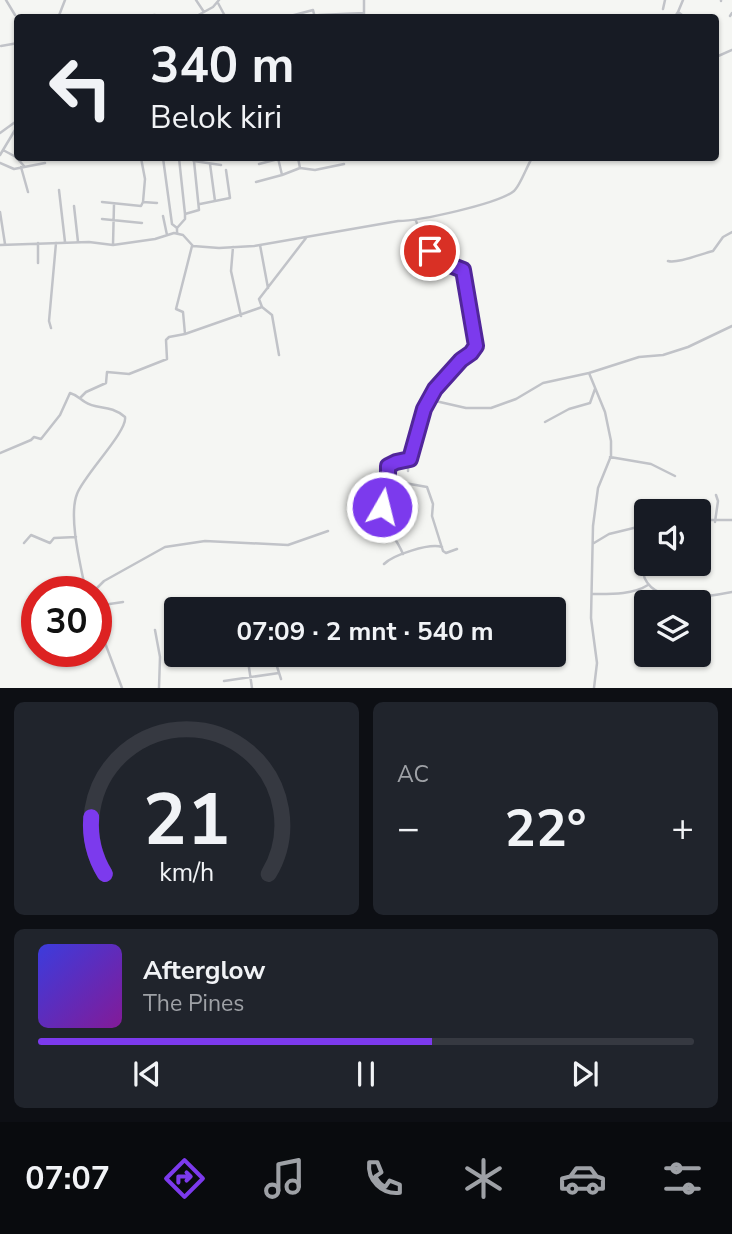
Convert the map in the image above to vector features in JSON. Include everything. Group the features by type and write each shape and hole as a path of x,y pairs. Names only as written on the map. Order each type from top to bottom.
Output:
{"street":[{"path":"340,14 364,12 364,0"},
{"path":"663,9 665,0"},
{"path":"681,14 678,12 683,0"},
{"path":"203,14 218,1"},
{"path":"298,14 313,10 316,14"},
{"path":"0,155 14,129"},
{"path":"3,150 14,156"},
{"path":"19,161 23,167 28,192"},
{"path":"103,202 141,206 145,179 142,161"},
{"path":"163,161 172,224 177,228"},
{"path":"177,233 177,228 185,219 179,161"},
{"path":"185,214 200,210 194,161 221,166"},
{"path":"259,164 268,161"},
{"path":"279,161 282,176"},
{"path":"299,161 300,168"},
{"path":"1,212 2,244 78,242 113,245 177,233 183,235 192,246 260,245 398,221 416,221 461,210 509,194 517,187 530,161"},
{"path":"0,163 11,169 45,163"},
{"path":"211,164 215,201"},
{"path":"256,182 282,176 300,168 315,170 344,164"},
{"path":"200,204 230,198 226,170"},
{"path":"60,190 65,242"},
{"path":"143,202 157,203"},
{"path":"113,245 114,204"},
{"path":"74,206 78,242"},
{"path":"163,216 167,235"},
{"path":"102,219 142,223"},
{"path":"408,471 408,460 424,409 439,384 461,360 474,351 476,343 463,270 438,261 427,247 416,221"},
{"path":"668,261 676,263 713,251 723,237 732,232"},
{"path":"279,355 272,315 262,307 259,299 307,237"},
{"path":"37,263 38,243"},
{"path":"51,328 49,321 56,243"},
{"path":"260,245 268,288"},
{"path":"185,334 183,312 176,309 192,246"},
{"path":"233,247 231,271 241,316"},
{"path":"81,397 106,383 107,372 128,374 167,359 167,338 262,307"},
{"path":"430,400 466,408 491,408 542,383 589,373 639,357 659,356 688,347 732,326"},
{"path":"589,373 610,427 610,457 598,488 593,526 591,618 597,663 594,688"},
{"path":"545,422 569,409 590,403 595,389"},
{"path":"0,453 35,437 40,439 60,415 67,396 71,393 88,403 119,412 125,418 127,422 122,433 94,466 77,494 76,537 83,576"},
{"path":"610,457 646,463 675,476"},
{"path":"403,554 383,517 383,504 388,484 388,466 408,460"},
{"path":"388,484 399,482 427,487 433,504 432,516 442,547 446,553 457,549"},
{"path":"715,522 718,501 716,495"},
{"path":"711,522 732,520"},
{"path":"594,543 609,534 634,528"},
{"path":"112,576 165,547 205,541 288,545 328,531"},
{"path":"23,543 32,535 50,543 53,538 76,537"},
{"path":"384,564 403,554 435,545 442,547"},
{"path":"644,576 655,592 671,597 705,597 732,592"},
{"path":"592,594 618,594 648,585"},
{"path":"112,604 123,602"},
{"path":"155,630 160,657 159,688"},
{"path":"112,661 122,688"},
{"path":"249,667 251,688"},
{"path":"277,667 281,679"},
{"path":"225,681 279,673"}],"route":[{"path":"382,507 388,484 388,466 410,459 424,409 435,389 476,346 463,270 440,261 430,251"}]}
